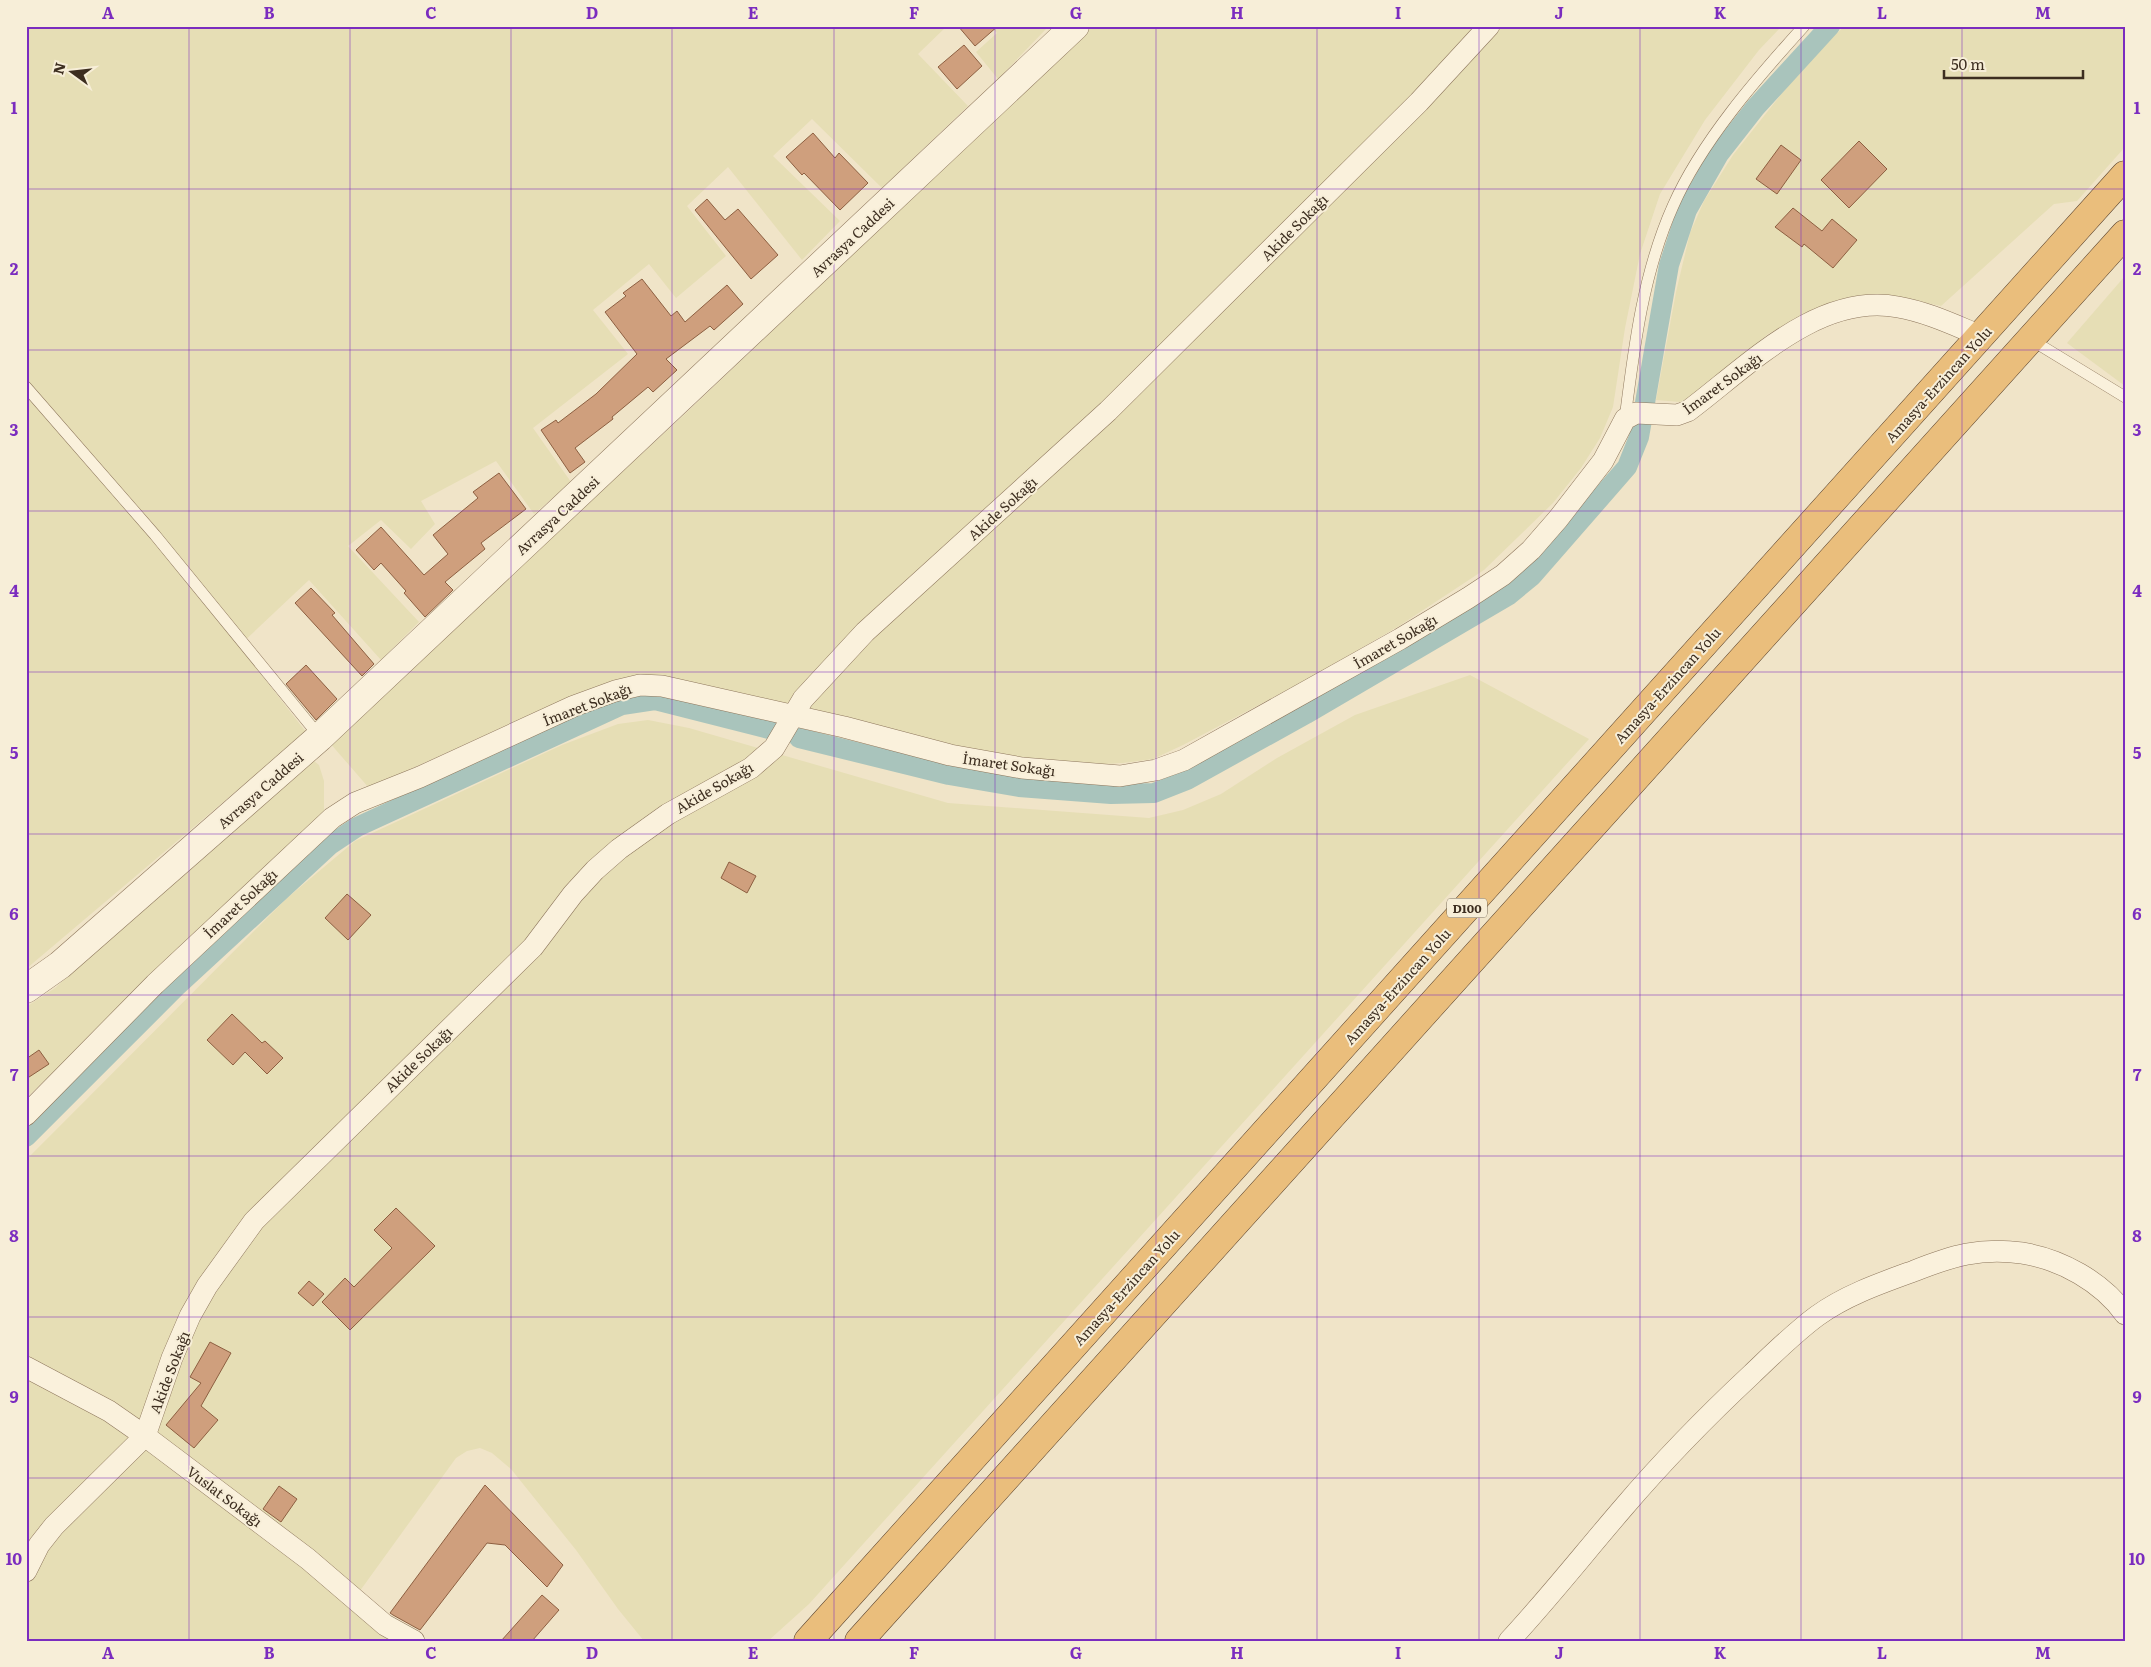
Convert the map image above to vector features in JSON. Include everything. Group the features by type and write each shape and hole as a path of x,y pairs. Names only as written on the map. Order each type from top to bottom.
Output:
{"highway":[{"name":"Amasya-Erzincan Yolu","path":"808,1641 2125,175"},
{"name":"D100","path":"859,1641 2125,234"}],"street":[{"name":"Avrasya Caddesi","path":"26,989 60,965 320,737 1075,26"},
{"name":"Akide Sokağı","path":"26,1571 39,1545 54,1526 145,1436 172,1358 190,1316 207,1286 254,1221 533,947 573,894 619,849 668,814 750,768 774,748 803,699 865,632 1108,411 1419,102 1489,26"},
{"name":"İmaret Sokağı","path":"26,1115 210,931 332,818 355,804 420,777 574,706 615,691 640,685 662,686 792,715 950,755 1022,768 1120,776 1156,770 1184,760 1318,685 1443,614 1503,575 1531,550 1584,488 1630,416 1677,415 1688,411 1784,337 1812,321 1842,310 1870,305 1896,307 1926,314 1981,336"},
{"path":"1509,1641 1623,1508 1708,1415 1817,1316 1842,1301 1868,1288 1939,1261 1974,1251 1998,1250 2030,1254 2058,1262 2096,1285 2125,1314"},
{"name":"Vuslat Sokağı","path":"26,1366 109,1411 145,1436 308,1559 385,1625 414,1641"}],"lane":[{"path":"1630,416 1637,329 1655,252 1673,205 1697,160 1726,120 1804,26"},
{"path":"2030,339 2125,397"},
{"path":"26,387 155,535 320,737"}],"shaded area":[{"path":"26,26 947,26 918,54 968,106 882,188 812,119 773,156 840,221 802,260 728,167 687,206 726,256 676,298 649,264 593,310 628,354 533,428 571,482 534,514 496,461 421,501 435,524 411,549 381,520 348,546 419,622 381,660 309,580 239,646 306,732 26,969"},
{"path":"990,26 1043,26 1046,29 998,79 976,52 997,33"},
{"path":"1093,26 1782,26 1759,50 1705,120 1660,194 1640,254 1625,328 1613,407 1600,438 1581,468 1553,503 1484,570 1399,626 1310,678 1153,759 1072,766 937,744 667,677 599,687 538,711 369,788 329,742 685,414"},
{"path":"1845,26 2125,26 2125,147 2077,201 2054,204 1941,306 1888,295 1855,296 1822,306 1768,334 1703,390 1680,402 1656,400 1676,292 1690,233 1704,201 1733,155 1783,92 1823,45"},
{"path":"2125,276 2125,386 2067,343"},
{"path":"1470,675 1589,739 809,1604 768,1641 644,1641 618,1609 576,1550 511,1469 492,1453 480,1448 467,1451 456,1458 349,1606 396,1641 26,1641 26,1160 286,899 355,841 562,745 618,724 648,720 689,728 948,803 1149,818 1183,810 1221,794 1277,758 1355,715"},
{"path":"310,758 319,765 324,781 324,816 26,1098 26,1007 55,988"}],"building":[{"path":"958,26 998,26 975,46"},
{"path":"964,45 982,66 957,89 938,67"},
{"path":"813,133 835,158 839,153 868,183 840,210 804,173 802,175 786,157"},
{"path":"1859,141 1887,169 1849,208 1821,180"},
{"path":"1781,145 1801,160 1777,194 1756,179"},
{"path":"707,199 725,220 738,209 778,255 751,279 695,210"},
{"path":"1793,208 1822,231 1832,219 1857,240 1833,268 1804,244 1802,247 1775,227"},
{"path":"642,279 671,316 677,311 685,322 727,285 743,304 714,330 710,326 666,359 677,370 653,392 648,387 612,417 613,419 575,448 585,462 570,473 541,430 556,420 558,423 596,394 637,354 605,312 626,296 623,293"},
{"path":"499,473 526,509 481,543 485,549 445,582 453,590 425,617 404,593 406,591 381,563 374,570 356,550 381,527 424,575 448,554 433,535 478,498 473,492"},
{"path":"311,588 335,613 332,615 374,664 362,676 295,603"},
{"path":"306,665 337,699 316,720 286,684"},
{"path":"729,862 756,876 747,893 721,878"},
{"path":"347,894 371,915 348,940 325,918"},
{"path":"232,1014 262,1043 265,1041 283,1058 267,1074 245,1052 233,1065 207,1040"},
{"path":"39,1050 49,1064 26,1079 26,1059"},
{"path":"396,1208 435,1246 350,1330 322,1302 345,1278 354,1287 392,1248 374,1230"},
{"path":"309,1281 324,1294 313,1306 298,1293"},
{"path":"210,1342 231,1353 201,1406 218,1420 194,1448 166,1425 201,1383 190,1377"},
{"path":"485,1485 563,1565 547,1587 505,1545 487,1543 420,1630 390,1613"},
{"path":"279,1486 297,1499 281,1522 263,1509"},
{"path":"542,1595 559,1610 532,1641 501,1641"}],"waterway":[{"path":"799,738 949,775 1019,787 1111,794 1154,793 1187,780 1306,714 1509,595 1532,576 1627,467 1639,437 1669,265 1687,210 1719,154 1755,108 1830,26"},
{"path":"26,1137 176,987 330,845 357,827 622,705 655,700 769,729"}]}
